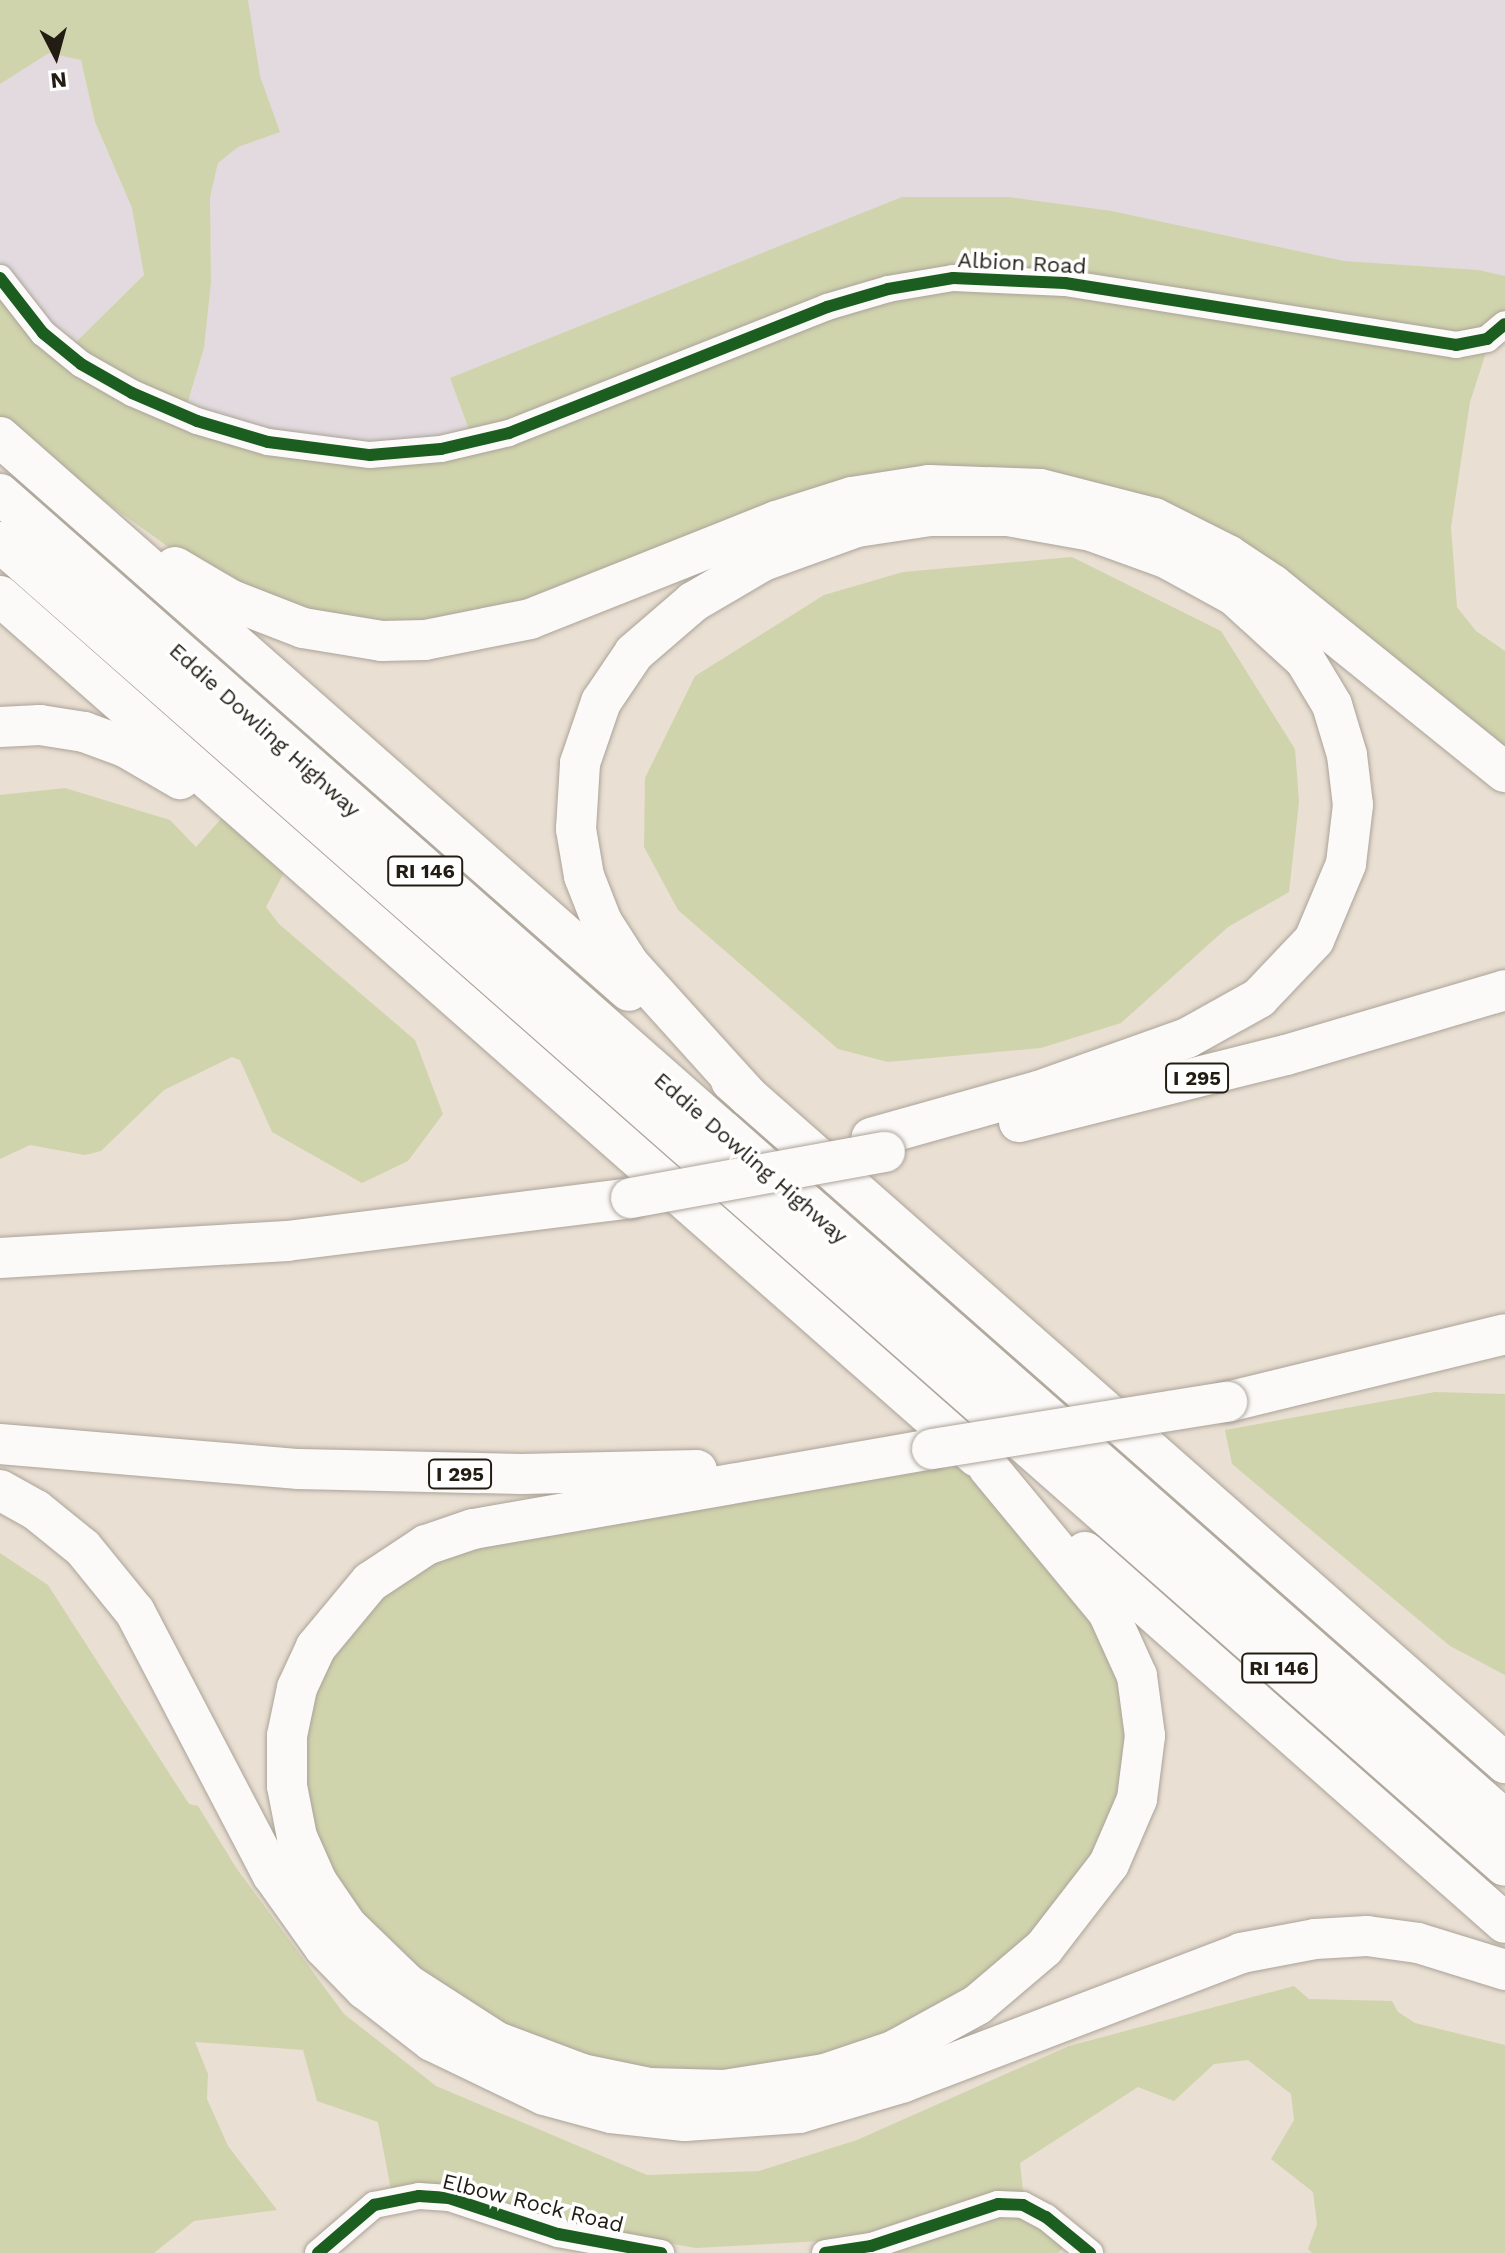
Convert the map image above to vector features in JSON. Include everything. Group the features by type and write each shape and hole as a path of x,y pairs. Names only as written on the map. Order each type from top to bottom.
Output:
{"highway":[{"path":"0,435 167,562 215,592 303,628 382,641 449,638 520,622 776,521 852,497 956,484 1072,494 1154,518 1251,570 1505,772"},
{"path":"0,435 1505,1763"},
{"name":"Eddie Dowling Highway","path":"0,494 1505,1820"},
{"path":"749,1097 629,964 602,922 584,876 576,829 580,763 601,702 634,653 693,602 763,561 857,527 930,516 1008,516 1091,531 1166,558 1235,596 1305,660 1332,705 1347,755 1353,805 1346,864 1314,940 1259,998 1187,1038 878,1145"},
{"name":"Eddie Dowling Highway","path":"0,542 1505,1866"},
{"path":"0,596 1505,1923"},
{"path":"0,727 63,727 125,747 186,783 353,907"},
{"name":"I 295","path":"0,1258 287,1241 631,1198 1286,1055 1505,990"},
{"path":"0,1231 287,1241"},
{"name":"I 295","path":"0,1444 227,1465 447,1474 694,1470 923,1451 1227,1402 1505,1334"},
{"path":"1227,1402 1505,1345"},
{"path":"923,1451 473,1529 416,1550 370,1582 327,1629 306,1667 291,1711 286,1760 297,1837 317,1882 347,1926 407,1984 497,2042 582,2074 649,2088 724,2090 825,2074 903,2047 977,2005 1044,1948 1109,1864 1137,1799 1145,1736 1137,1676 1108,1612 988,1467"},
{"path":"0,1490 36,1510 83,1548 135,1612 272,1874 324,1947 365,1989 432,2041 544,2095 611,2113 685,2121 799,2113 880,2090 1241,1953 1288,1942 1393,1939 1443,1948 1505,1970"},
{"path":"1403,1673 1505,1747"}],"street":[{"name":"Albion Road","path":"0,278 35,324 81,364 132,393 197,421 268,442 338,454 402,454 459,445 532,425 827,307 888,289 953,278 1065,283 1456,345 1487,339 1505,324"},
{"name":"Elbow Rock Road","path":"318,2253 374,2205 419,2196 449,2198 558,2234 661,2253"},
{"path":"825,2253 871,2246 998,2204 1036,2212 1090,2253"}],"shaded area":[{"path":"248,0 1505,0 1505,276 1479,270 1344,261 1112,211 1009,197 450,378 471,436 391,446 260,434 186,409 204,348 211,282 210,197 218,163 238,147 280,131 260,76"},
{"path":"49,53 81,60 95,122 132,208 144,275 71,347 0,271 0,84"}],"green space":[{"path":"0,0 248,0 260,76 280,132 238,147 218,163 210,197 211,282 204,348 186,408 260,434 391,446 471,435 450,378 902,197 1009,197 1112,211 1344,261 1479,270 1505,276 1505,320 1491,337 1470,402 1451,527 1457,607 1476,631 1505,651 1505,764 1055,483 456,630 250,605 0,427 0,271 71,347 144,275 132,208 95,122 81,60 49,53 0,84"},
{"path":"1072,557 1221,631 1295,749 1299,802 1289,892 1228,927 1121,1023 1041,1048 888,1062 838,1049 678,910 644,847 645,778 695,676 824,595 903,572"},
{"path":"65,788 170,820 196,847 228,811 291,859 266,907 279,924 415,1040 443,1114 408,1161 362,1183 272,1132 240,1060 232,1057 164,1090 101,1151 85,1155 30,1145 0,1159 0,795"},
{"path":"1435,1392 1505,1394 1505,1675 1450,1646 1232,1464 1225,1430"},
{"path":"968,1450 1104,1607 1139,1756 1080,1896 940,2017 750,2079 578,2070 371,1953 281,1759 379,1565"},
{"path":"0,1553 48,1585 189,1804 198,1806 237,1869 344,2014 436,2086 647,2175 759,2171 857,2140 1069,2046 1294,1986 1309,1999 1392,2001 1398,2012 1415,2023 1505,2045 1505,2253 1312,2253 1308,2249 1317,2224 1313,2192 1271,2159 1294,2120 1291,2094 1248,2060 1214,2064 1174,2101 1138,2087 1020,2163 1025,2208 1070,2240 1058,2253 844,2253 839,2240 696,2248 392,2195 378,2122 317,2101 303,2050 195,2042 208,2074 207,2099 228,2146 277,2210 194,2221 154,2253 0,2253"}],"cycle path":[{"path":"0,278 43,333 81,364 132,393 197,421 268,442 370,455 441,449 509,433 827,307 888,289 953,278 1065,283 1456,345 1487,339 1505,324"},
{"path":"318,2253 374,2205 419,2196 449,2198 558,2234 661,2253"},
{"path":"825,2253 871,2246 998,2204 1023,2205 1046,2217 1090,2253"}]}
